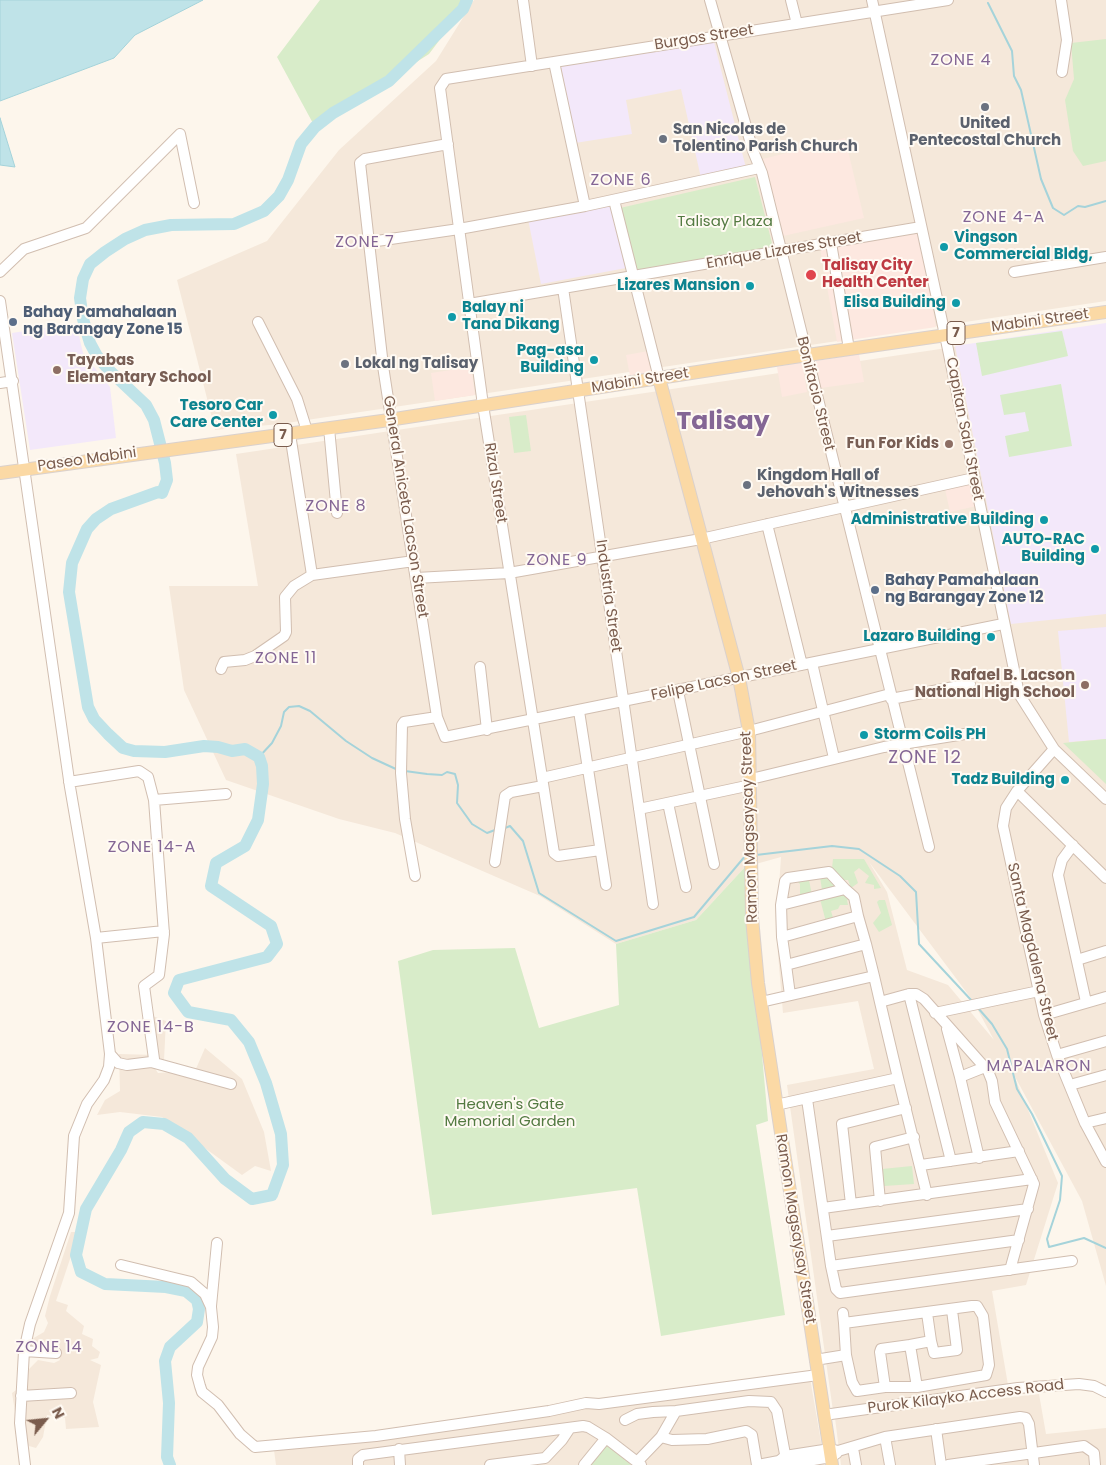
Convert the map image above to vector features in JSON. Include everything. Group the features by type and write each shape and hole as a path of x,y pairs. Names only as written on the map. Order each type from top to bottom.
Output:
{"main road":[{"name":"Mabini Street","path":"174,448 307,432 805,355 1106,312"},
{"name":"Ramon Magsaysay Street","path":"659,378 739,678 749,732 752,918 760,1002 815,1360 833,1456"},
{"name":"Paseo Mabini","path":"0,473 174,448"}],"street":[{"path":"523,0 532,66"},
{"name":"Bonifacio Street","path":"710,0 760,168 782,251 805,355 929,847"},
{"path":"791,0 797,24"},
{"name":"Capitan Sabi Street","path":"872,0 945,335 1003,624 1021,700 1054,749 1106,799"},
{"name":"Burgos Street","path":"459,77 948,0"},
{"path":"1061,0 1067,40 1062,72"},
{"path":"554,62 585,206"},
{"name":"Rizal Street","path":"459,77 446,79 440,88 483,404 542,782 556,856 600,850"},
{"path":"0,272 24,249 86,228 180,134 194,204"},
{"name":"General Aniceto Lacson Street","path":"445,737 437,717 393,419 383,366 360,163 365,159 448,144"},
{"path":"370,242 459,229 585,206 760,168"},
{"name":"Ramon Magsaysay Street","path":"614,200 659,378"},
{"name":"Enrique Lizares Street","path":"469,304 921,227"},
{"path":"830,243 849,349"},
{"path":"1014,272 1106,257"},
{"name":"Industria Street","path":"563,288 653,904"},
{"path":"0,300 69,782 96,938 110,1054 109,1067 104,1080 87,1104 74,1136 70,1213 30,1324 24,1351 20,1423 25,1465"},
{"path":"258,322 297,398 307,432"},
{"path":"0,383 13,381"},
{"path":"328,428 337,513"},
{"path":"290,434 312,575"},
{"path":"416,578 509,573 602,557 701,539 974,478"},
{"path":"767,524 822,710 834,758"},
{"path":"221,670 224,662 245,660 255,656 284,636 286,632 285,597 294,586 312,575 414,561"},
{"name":"Felipe Lacson Street","path":"445,737 1003,624"},
{"path":"480,667 487,730"},
{"path":"495,862 499,829 508,794 587,768 749,732 822,710 890,696 970,684"},
{"path":"678,691 714,864"},
{"path":"579,711 606,884"},
{"path":"414,876 406,840 402,774 403,723 437,717"},
{"path":"639,809 700,796 834,758 977,732"},
{"name":"Santa Magdalena Street","path":"1054,749 1017,791 1006,808 1003,826 1044,1014 1057,1055 1085,1123 1106,1162"},
{"path":"69,782 138,771 148,777 154,800 164,931 159,975 144,986 154,1052 154,1059 151,1062"},
{"path":"1017,791 1106,878"},
{"path":"154,800 226,794"},
{"path":"668,803 686,887"},
{"path":"1073,846 1062,860 1058,875 1086,1002"},
{"path":"790,995 782,937 781,905 784,881 788,878 829,872 854,897 927,1195"},
{"path":"781,905 845,889"},
{"path":"782,937 858,916"},
{"path":"96,938 164,931"},
{"path":"786,965 866,944"},
{"path":"1077,960 1106,951"},
{"path":"760,1002 874,976"},
{"path":"935,1013 1039,991"},
{"path":"880,1002 909,994 920,996 985,1067 992,1081 995,1102 1032,1179 1033,1192 1010,1270"},
{"path":"909,994 951,1161"},
{"path":"1044,1014 1106,997"},
{"path":"947,1027 979,1158"},
{"path":"1057,1055 1106,1041"},
{"path":"110,1054 118,1063 127,1065 151,1062 231,1084"},
{"path":"960,1077 985,1067"},
{"path":"1070,1085 1106,1075"},
{"path":"776,1104 898,1078"},
{"path":"807,1098 831,1266 836,1289 840,1293 1072,1261"},
{"path":"851,1204 842,1124 906,1108"},
{"path":"1085,1123 1106,1118"},
{"path":"880,1201 875,1146 914,1137"},
{"path":"921,1165 1018,1151"},
{"path":"823,1208 1032,1179"},
{"path":"827,1236 1028,1209"},
{"path":"831,1266 1019,1240"},
{"path":"217,1243 211,1307 212,1337 198,1367 197,1375 202,1392 218,1405 240,1434 255,1446 376,1436 549,1411 586,1403 599,1404 818,1376"},
{"path":"122,1265 191,1282 205,1294 211,1307"},
{"path":"972,1306 980,1311 989,1364 988,1373 982,1376 917,1387 885,1387 857,1391 846,1355 843,1318 927,1313 972,1306"},
{"path":"927,1313 934,1353 957,1350 952,1310"},
{"path":"885,1387 880,1352 882,1349 931,1341"},
{"path":"910,1345 917,1387"},
{"path":"24,1351 56,1353"},
{"path":"815,1360 846,1355"},
{"name":"Purok Kilayko Access Road","path":"824,1415 1018,1388 1079,1384 1094,1386 1106,1392"},
{"path":"21,1396 70,1393"},
{"path":"625,1420 637,1414 676,1411 749,1401 771,1402 777,1411 784,1461"},
{"path":"358,1465 358,1459 363,1455 398,1449 588,1427 639,1463 661,1437 676,1411"},
{"path":"661,1437 672,1440 707,1439 750,1432 757,1465 833,1456 885,1437 1013,1417 1026,1418 1029,1424 1034,1465"},
{"path":"490,1465 545,1458 562,1440 570,1428"},
{"path":"936,1429 941,1465"},
{"path":"885,1437 890,1465"},
{"path":"584,1465 606,1438"},
{"path":"948,1465 1084,1446 1094,1453 1095,1465"},
{"path":"853,1448 856,1465"},
{"path":"398,1449 400,1465"}],"shaded area":[{"path":"474,0 1106,0 1106,301 280,424 215,430 177,280 267,241 339,150 436,61"},
{"path":"714,42 746,168 701,178 681,89 626,100 632,134 575,143 561,66"},
{"path":"845,138 864,218 783,236 763,159"},
{"path":"611,204 626,268 541,284 528,219"},
{"path":"919,230 936,327 837,342 820,248"},
{"name":"Tayabas Elementary School","path":"76,323 83,353 110,387 116,438 30,450 12,333"},
{"path":"1106,323 1106,614 1011,624 955,346"},
{"path":"1106,327 1106,1286 1082,1201 1013,1073 1058,1183 1026,1285 992,1291 1008,1385 833,1411 787,1085 874,1069 858,1001 783,1013 776,930 781,857 745,867 696,920 616,944 540,896 395,833 339,819 226,780 184,690 169,586 258,586 236,454 967,345","holes":["869,862 973,1001 994,1040 948,985 907,970 887,892"]},
{"path":"648,351 651,373 630,376 626,355"},
{"path":"859,354 864,382 821,388 816,361"},
{"path":"802,362 807,392 782,397 777,367"},
{"path":"471,367 475,395 435,401 431,373"},
{"path":"972,483 977,506 950,512 945,489"},
{"name":"Rafael B. Lacson National High School","path":"1106,627 1106,739 1069,742 1058,631"},
{"path":"150,1015 166,1021 164,1060 154,1067 158,1073 195,1071 205,1048 242,1079 264,1132 271,1171 255,1166 242,1175 162,1117 120,1112 97,1115 105,1100 120,1091 119,1054 155,1055"},
{"path":"71,1232 79,1232 56,1301 68,1305 66,1311 84,1326 82,1334 93,1339 92,1346 100,1352 98,1358 90,1360 101,1365 93,1402 99,1427 66,1429 65,1418 47,1415 43,1437 36,1448 29,1446 21,1435 15,1434 16,1418 12,1393 26,1383 28,1370 38,1360 54,1363 60,1360 58,1355 42,1353 32,1339 44,1332 48,1323 45,1316 50,1296"},
{"path":"810,1378 825,1465 276,1465 274,1450"},
{"path":"1039,1394 1046,1434 1106,1428 1106,1465 841,1465 835,1418"}],"green space":[{"path":"320,0 467,0 463,9 429,54 315,127 277,57"},
{"path":"1106,39 1106,161 1083,166 1073,151 1065,100 1074,79 1071,43"},
{"name":"Talisay Plaza","path":"755,177 774,251 637,275 620,208"},
{"path":"1062,331 1068,356 982,376 976,343"},
{"path":"1061,384 1072,446 1009,457 1005,436 1029,431 1025,412 1004,415 1000,395"},
{"path":"526,415 531,451 514,453 509,417"},
{"path":"1106,739 1106,784 1063,743"},
{"path":"833,859 864,859 881,888 874,889 874,885 865,883 869,876 859,868 854,872 858,883 851,888 848,880 842,880 832,868"},
{"name":"Heaven's Gate Memorial Garden","path":"745,867 768,1121 756,1125 785,1315 661,1336 637,1188 432,1215 398,961 433,950 515,948 539,1028 619,1005 616,944 696,920"},
{"path":"829,873 840,889 822,890 820,877 809,880 812,895 806,897 800,894 800,884 797,881"},
{"path":"845,890 852,901 847,900 848,905 840,905 838,909 831,911 834,921 826,922 820,899"},
{"path":"885,900 892,925 879,932 873,923 881,913 877,902"},
{"path":"912,1166 914,1184 884,1186 882,1169"},
{"path":"604,1442 631,1465 585,1465"}],"water":[{"path":"0,0 203,0 135,35 114,58 0,101"},
{"path":"0,118 15,167 0,165"}],"waterway":[{"path":"170,1465 167,1457 169,1403 165,1361 170,1347 197,1322 199,1309 197,1300 186,1291 166,1287 105,1284 81,1272 76,1255 86,1209 121,1150 129,1132 143,1122 164,1124 188,1138 225,1179 252,1199 272,1195 283,1165 281,1134 266,1083 249,1042 231,1020 188,1012 174,993 179,980 267,957 277,944 271,926 211,886 216,863 245,846 258,820 263,784 262,766 259,757 245,749 232,751 204,746 165,752 134,751 123,748 94,719 88,707 69,592 72,563 87,529 96,519 111,509 158,492 162,493 167,480 165,463 154,420 146,405 110,371 97,356 90,343 83,319 80,298 83,279 90,264 105,252 125,239 145,230 171,225 234,224 264,211 279,196 288,180 301,144 315,127 333,113 389,81 463,9 467,0"},
{"path":"988,3 1012,51 1014,76 1021,90 1041,179 1053,208 1064,215 1078,206 1085,207 1106,201"},
{"path":"259,757 272,743 281,726 284,712 289,707 299,706 310,711 346,741 372,758 398,770"},
{"path":"405,771 442,775 447,772 455,774 458,785 457,803 472,824 487,833 495,830"},
{"path":"505,828 510,826 523,841 539,893 616,941 694,917 746,855"},
{"path":"756,855 832,846 859,849 900,876 916,892 919,944 972,1001"},
{"path":"978,1008 992,1024 1007,1049 1017,1089 1032,1114 1062,1176 1060,1200 1047,1239 1049,1247 1084,1238 1106,1248"}],"place":[{"name":"United Pentecostal Church","path":"985,107"},
{"name":"San Nicolas de Tolentino Parish Church","path":"663,139"},
{"name":"Vingson Commercial Bldg,","path":"944,247"},
{"name":"Talisay City Health Center","path":"811,275"},
{"name":"Lizares Mansion","path":"750,286"},
{"name":"Elisa Building","path":"956,303"},
{"name":"Balay ni Tana Dikang","path":"452,317"},
{"name":"Bahay Pamahalaan ng Barangay Zone 15","path":"13,322"},
{"name":"Pag-asa Building","path":"594,360"},
{"name":"Lokal ng Talisay","path":"345,364"},
{"name":"Tayabas Elementary School","path":"57,370"},
{"name":"Tesoro Car Care Center","path":"273,415"},
{"name":"Fun For Kids","path":"949,444"},
{"name":"Kingdom Hall of Jehovah's Witnesses","path":"747,485"},
{"name":"Administrative Building","path":"1044,520"},
{"name":"AUTO-RAC Building","path":"1095,549"},
{"name":"Bahay Pamahalaan ng Barangay Zone 12","path":"875,590"},
{"name":"Lazaro Building","path":"991,637"},
{"name":"Rafael B. Lacson National High School","path":"1085,685"},
{"name":"Storm Coils PH","path":"864,735"},
{"name":"Tadz Building","path":"1065,780"}],"district":[{"name":"ZONE 4","path":"961,61"},
{"name":"ZONE 6","path":"621,181"},
{"name":"ZONE 4-A","path":"1004,218"},
{"name":"ZONE 7","path":"365,243"},
{"name":"Talisay","path":"723,423"},
{"name":"ZONE 8","path":"336,507"},
{"name":"ZONE 9","path":"557,561"},
{"name":"ZONE 11","path":"286,659"},
{"name":"ZONE 12","path":"925,758"},
{"name":"ZONE 14-A","path":"152,848"},
{"name":"ZONE 14-B","path":"151,1028"},
{"name":"MAPALARON","path":"1039,1067"},
{"name":"ZONE 14","path":"49,1348"}]}
